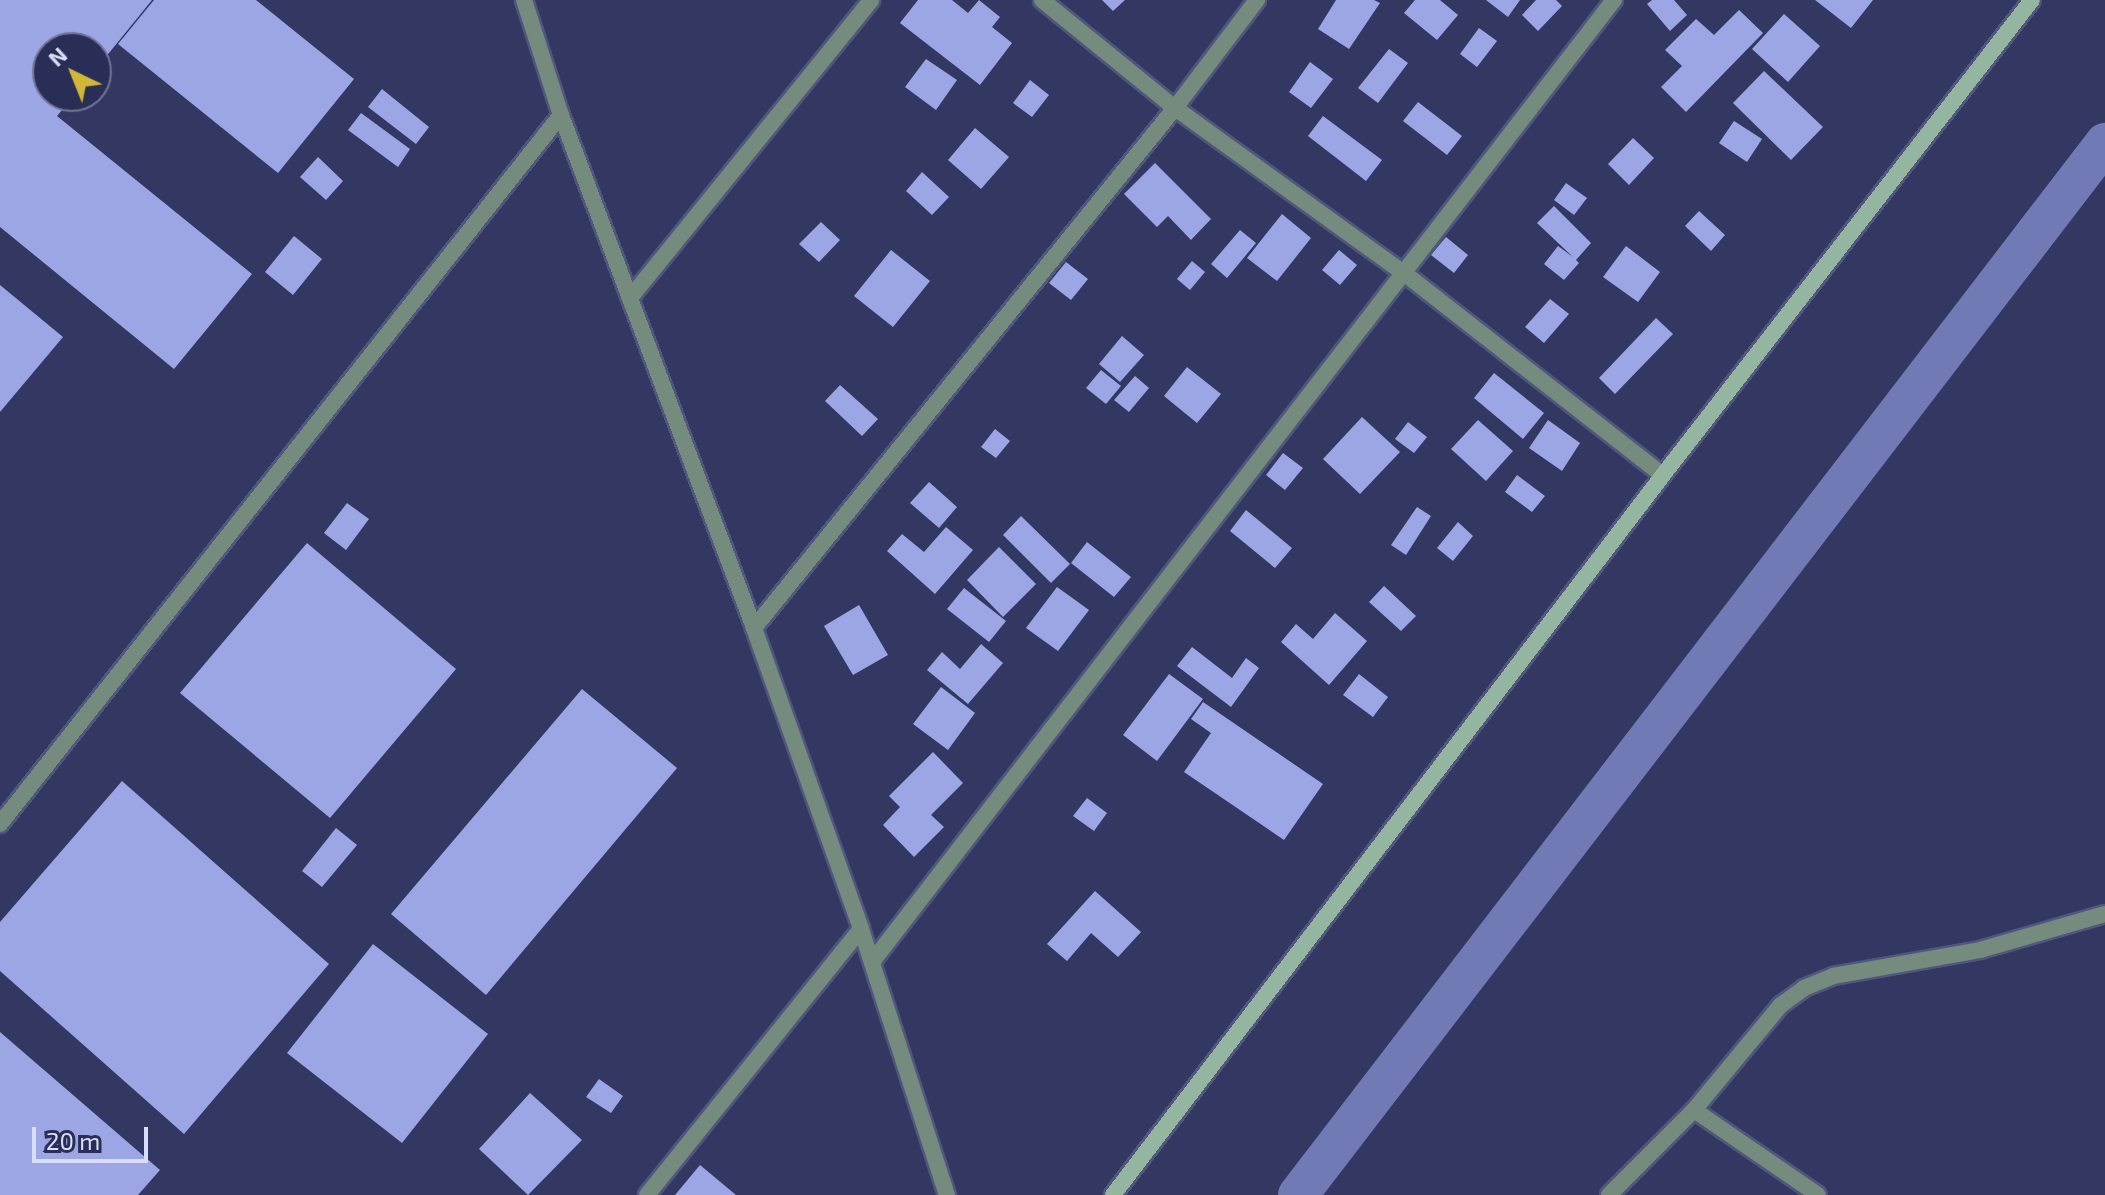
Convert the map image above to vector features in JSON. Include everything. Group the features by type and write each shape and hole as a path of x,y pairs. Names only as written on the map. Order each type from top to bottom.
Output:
{"street":[{"path":"524,0 561,115 754,628 861,929 947,1195"},
{"path":"630,298 871,0"},
{"path":"1042,0 1175,108 1404,273 1663,475"},
{"path":"754,628 1175,108 1257,0"},
{"path":"872,962 1614,0"},
{"path":"1113,1195 1663,475 2032,0"},
{"path":"0,824 561,115"},
{"path":"1609,1195 1694,1110 1781,1005 1804,988 1833,976 1980,950 2105,914"},
{"path":"647,1195 861,929"},
{"path":"1694,1110 1818,1195"}],"building":[{"path":"0,0 152,0 112,49 112,32 32,32 32,112 60,112 57,116 252,274 174,369 0,227"},
{"path":"154,0 256,0 354,79 278,173 118,44"},
{"path":"918,0 952,0 968,13 979,0 1000,17 992,27 1012,43 980,85 900,23"},
{"path":"1102,0 1125,0 1113,11"},
{"path":"1336,0 1374,0 1380,3 1349,49 1318,29"},
{"path":"1415,0 1440,0 1458,15 1437,40 1404,13"},
{"path":"1486,0 1520,0 1508,17"},
{"path":"1536,0 1556,0 1562,6 1538,31 1522,15"},
{"path":"1652,0 1674,0 1687,15 1670,31 1647,4"},
{"path":"1815,0 1873,0 1851,28"},
{"path":"1739,10 1763,33 1686,112 1661,87 1682,66 1665,50 1696,19 1714,35"},
{"path":"1784,14 1820,46 1788,82 1752,49"},
{"path":"1479,28 1497,41 1477,67 1460,54"},
{"path":"1389,49 1408,63 1378,103 1358,88"},
{"path":"926,59 957,80 936,110 905,87"},
{"path":"1310,62 1333,79 1311,108 1289,92"},
{"path":"1764,71 1823,127 1791,160 1733,103"},
{"path":"1030,80 1049,95 1032,117 1013,103"},
{"path":"382,89 429,127 416,144 368,107"},
{"path":"1418,102 1462,136 1447,155 1403,121"},
{"path":"361,113 410,149 398,167 348,130"},
{"path":"1323,116 1382,160 1366,181 1308,136"},
{"path":"1734,121 1762,139 1747,162 1719,143"},
{"path":"975,128 1009,157 981,189 948,160"},
{"path":"1633,138 1654,158 1629,185 1608,164"},
{"path":"318,157 343,181 326,200 300,177"},
{"path":"1155,163 1211,219 1191,240 1168,216 1157,227 1124,194"},
{"path":"922,172 949,197 932,215 906,191"},
{"path":"1566,183 1587,198 1574,215 1554,200"},
{"path":"1554,206 1591,243 1564,280 1544,264 1558,246 1573,257 1537,223"},
{"path":"1699,211 1725,235 1711,251 1685,226"},
{"path":"1282,214 1311,238 1277,281 1247,258"},
{"path":"821,222 840,240 819,262 799,244"},
{"path":"1240,230 1256,243 1227,278 1211,264"},
{"path":"294,236 322,259 293,295 265,272"},
{"path":"1446,237 1468,255 1454,273 1431,255"},
{"path":"1626,246 1660,272 1638,302 1603,277"},
{"path":"891,250 930,281 893,327 854,296"},
{"path":"1339,250 1357,265 1340,285 1322,270"},
{"path":"1192,261 1205,272 1190,290 1177,279"},
{"path":"1066,262 1088,279 1071,300 1049,283"},
{"path":"0,285 63,337 0,412"},
{"path":"1550,299 1569,314 1544,343 1525,327"},
{"path":"1656,318 1673,334 1615,394 1599,378"},
{"path":"1122,336 1144,355 1120,382 1099,364"},
{"path":"1187,367 1221,394 1197,423 1164,396"},
{"path":"1101,370 1121,386 1106,404 1086,388"},
{"path":"1494,373 1544,413 1523,439 1474,398"},
{"path":"1135,376 1149,388 1129,412 1114,400"},
{"path":"840,385 878,419 862,436 825,401"},
{"path":"1362,417 1400,452 1360,494 1323,459"},
{"path":"1478,420 1513,451 1486,481 1451,449"},
{"path":"1548,420 1580,443 1562,471 1529,448"},
{"path":"1408,422 1427,437 1414,453 1395,439"},
{"path":"995,429 1010,441 996,458 981,447"},
{"path":"1283,453 1303,468 1285,490 1266,475"},
{"path":"1517,475 1545,496 1532,512 1505,492"},
{"path":"929,482 957,507 939,528 910,503"},
{"path":"347,503 369,519 346,550 324,533"},
{"path":"1417,507 1431,516 1406,555 1391,545"},
{"path":"1246,510 1292,548 1275,568 1230,531"},
{"path":"1021,516 1070,564 1051,583 1003,535"},
{"path":"1458,522 1473,536 1453,561 1437,548"},
{"path":"946,527 973,550 935,594 887,551 902,534 924,552"},
{"path":"1087,542 1131,577 1114,597 1071,563"},
{"path":"307,543 456,669 330,818 180,693"},
{"path":"999,547 1036,584 1003,617 967,580"},
{"path":"1384,586 1416,616 1401,631 1369,602"},
{"path":"1057,587 1089,610 1058,651 1026,628"},
{"path":"964,588 1006,621 989,642 947,609"},
{"path":"859,605 888,655 853,675 824,626"},
{"path":"1335,613 1367,641 1329,685 1281,642 1296,624 1313,639"},
{"path":"981,644 1003,663 968,704 927,670 942,652 960,669"},
{"path":"1192,647 1232,678 1246,658 1259,668 1231,707 1177,666"},
{"path":"1169,674 1203,699 1157,761 1123,735"},
{"path":"1359,674 1388,697 1373,717 1343,695"},
{"path":"941,687 975,713 948,750 913,724"},
{"path":"582,689 677,768 486,995 391,914"},
{"path":"1203,702 1323,784 1284,840 1184,772 1211,733 1191,719"},
{"path":"933,752 963,783 931,815 944,827 914,857 883,825 900,807 889,796"},
{"path":"122,781 329,964 184,1134 0,971 0,922"},
{"path":"1087,798 1107,813 1094,831 1073,816"},
{"path":"336,828 357,845 322,887 302,871"},
{"path":"1095,891 1141,932 1118,957 1091,933 1067,961 1047,944"},
{"path":"373,944 488,1034 402,1143 287,1053"},
{"path":"0,1032 160,1170 138,1195 0,1195"},
{"path":"599,1079 623,1096 611,1113 586,1097"},
{"path":"530,1093 582,1140 528,1195 479,1149"},
{"path":"700,1165 736,1195 675,1195"}],"waterway":[{"path":"1298,1195 2105,143"}]}
